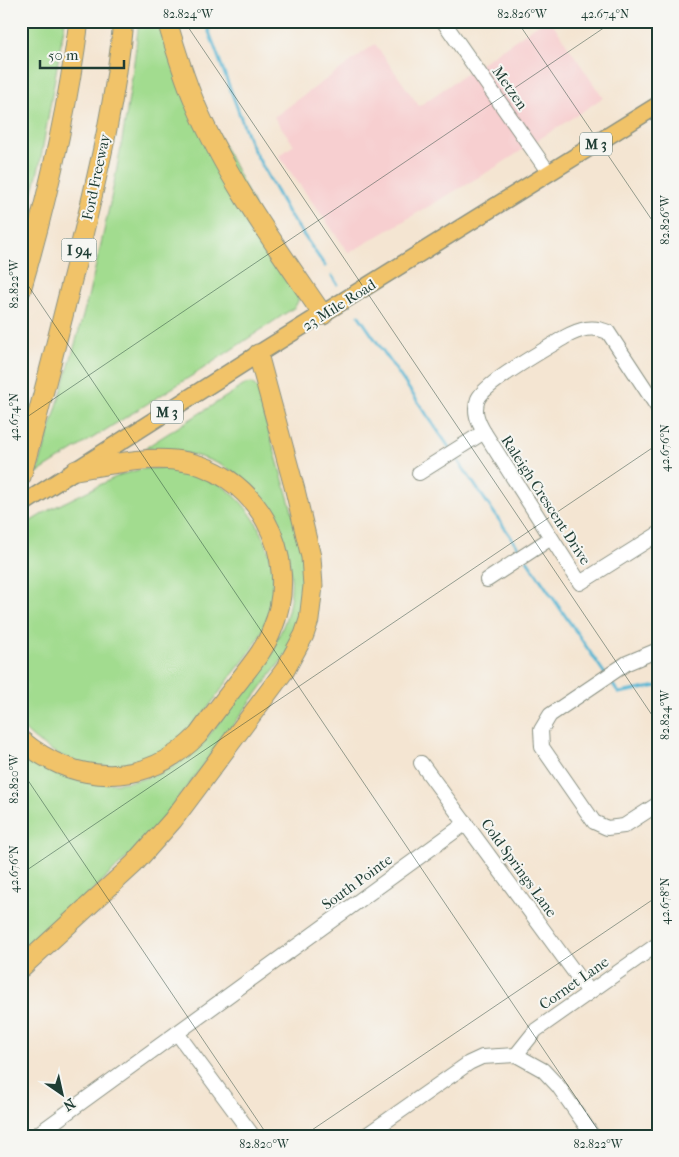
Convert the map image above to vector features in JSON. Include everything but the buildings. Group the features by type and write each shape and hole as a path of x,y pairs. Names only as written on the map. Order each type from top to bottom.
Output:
{"highway":[{"path":"21,290 55,162 79,21"},
{"name":"Ford Freeway","path":"21,477 91,201 114,90 123,21"},
{"path":"167,21 194,101 214,143 244,197 323,315"},
{"path":"21,968 134,864 173,820 285,670 304,635 312,603 311,557 258,354"},
{"path":"21,740 44,758 75,771 110,775 127,774 160,764 187,746 198,735 255,660 272,631 281,600 282,565 272,531 256,504 230,482 214,472 195,464 176,460 138,460 76,470"}],"main road":[{"name":"23 Mile Road","path":"21,505 258,354 658,105"}],"street":[{"name":"Metzen","path":"443,21 550,173"},
{"name":"Raleigh Crescent Drive","path":"658,408 608,332 600,328 591,327 565,337 490,384 478,400 476,408 477,420 484,432 580,583 658,534"},
{"path":"419,472 484,432"},
{"path":"487,580 551,538"},
{"path":"658,650 627,663 550,715 541,730 542,747 594,822 607,828 624,826 658,804"},
{"name":"Cold Springs Lane","path":"421,763 589,992"},
{"name":"South Pointe","path":"35,1136 466,823"},
{"name":"Cornet Lane","path":"516,1055 536,1030 658,944"},
{"path":"177,1033 253,1136"},
{"path":"365,1136 469,1062 482,1057 516,1055 543,1070 558,1086 593,1136"}],"shaded area":[{"path":"543,21 551,21 603,98 496,167 349,253 279,156 294,145 274,117 375,44 419,106"}],"green space":[{"path":"21,21 65,21 40,163 21,239"},
{"path":"139,21 161,21 299,294 298,301 295,307 201,370 37,473 76,341 104,231 122,142"},
{"path":"251,383 258,388 261,396 264,415 300,538 304,558 303,610 288,652 149,837 21,958 21,752 40,766 62,776 84,781 108,783 131,781 154,775 175,765 194,751 213,730 271,649 285,621 290,599 291,576 287,553 280,530 269,510 255,491 238,476 210,460 183,453 145,448 246,384"},
{"path":"141,469 183,470 207,477 222,485 247,509 257,523 270,555 273,589 270,607 264,626 251,650 200,718 176,743 149,758 132,763 115,766 80,762 48,749 21,726 21,532 23,526 49,510 120,475"}],"waterway":[{"path":"205,21 251,145 287,211 325,266"},
{"path":"332,276 337,284"},
{"path":"359,316 451,450"},
{"path":"454,455 522,553"},
{"path":"527,560 605,674"},
{"path":"609,679 619,693 658,686"}]}
